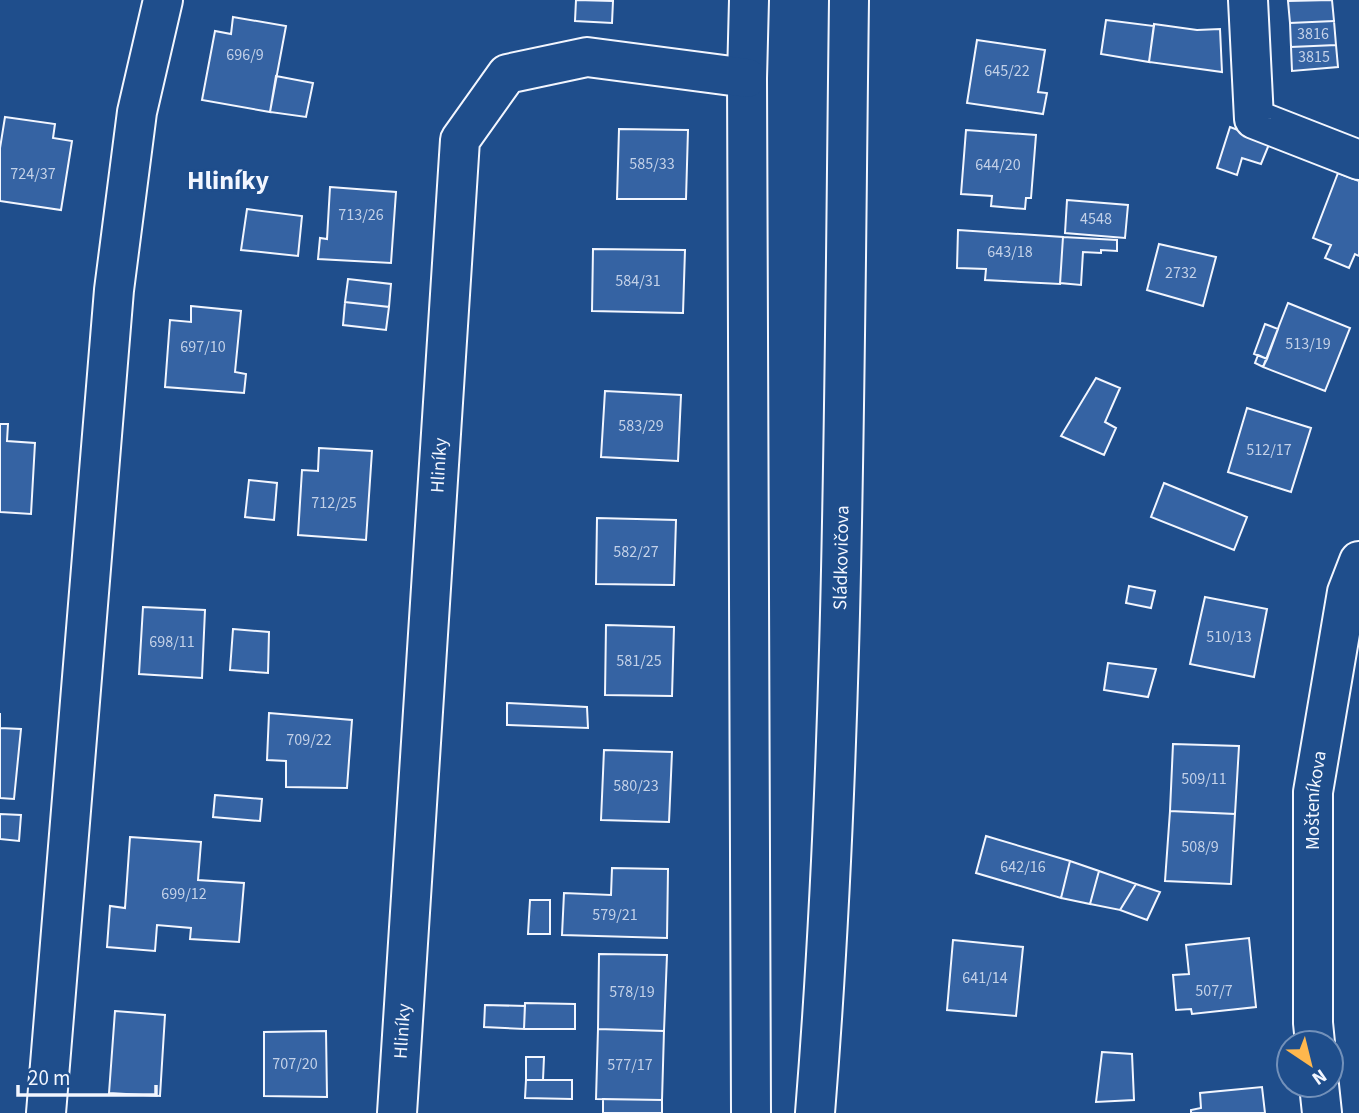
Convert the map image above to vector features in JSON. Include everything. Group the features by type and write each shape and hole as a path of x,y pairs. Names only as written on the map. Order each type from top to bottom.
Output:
{"street":[{"path":"46,1113 114,290 137,112 163,0"},
{"path":"749,0 747,78 751,1113"},
{"name":"Sládkovičova","path":"815,1113 836,790 849,0"},
{"path":"1248,0 1254,119 1359,160"},
{"name":"Hliníky","path":"397,1113 460,140 507,74 587,57 747,78"},
{"name":"Mošteníkova","path":"1314,1029 1313,792 1347,592 1359,561"}],"building":[{"path":"576,0 613,1 612,23 575,21"},
{"path":"1332,0 1334,21 1290,23 1288,1"},
{"path":"233,17 286,26 270,112 202,100 215,31 231,34"},
{"path":"1106,20 1154,26 1149,62 1101,54"},
{"path":"1334,21 1336,45 1291,47 1290,23"},
{"path":"1154,24 1197,30 1220,29 1222,72 1149,62"},
{"path":"977,40 1045,50 1038,92 1047,93 1043,114 967,103"},
{"path":"1336,45 1338,67 1292,71 1291,47"},
{"path":"276,76 313,83 306,117 270,112"},
{"path":"5,117 55,124 53,138 72,141 61,210 0,201 0,148"},
{"path":"1230,127 1270,142 1261,164 1242,158 1237,175 1217,168"},
{"path":"619,129 688,130 686,199 617,199"},
{"path":"966,130 1036,135 1031,198 1026,198 1025,209 991,206 992,196 961,194"},
{"path":"1338,173 1359,181 1359,256 1355,254 1349,268 1325,258 1331,245 1313,238"},
{"path":"330,187 396,192 391,263 318,259 320,238 327,239"},
{"path":"1067,200 1128,205 1125,238 1065,233"},
{"path":"247,209 302,216 298,256 241,250"},
{"path":"958,230 1063,237 1060,284 985,280 986,269 957,268"},
{"path":"1063,237 1117,240 1117,251 1083,252 1081,285 1060,283"},
{"path":"1159,244 1216,257 1203,306 1147,290"},
{"path":"593,249 685,250 683,313 592,311"},
{"path":"348,279 391,284 389,307 345,302"},
{"path":"345,302 389,307 386,330 343,325"},
{"path":"1288,303 1350,328 1325,391 1263,367"},
{"path":"191,306 241,311 235,372 246,374 244,393 165,387 170,320 191,322"},
{"path":"1265,324 1278,329 1267,359 1254,354"},
{"path":"1258,355 1267,359 1263,367 1255,363"},
{"path":"1096,378 1120,388 1105,422 1116,428 1104,455 1061,436"},
{"path":"605,391 681,395 678,461 601,457"},
{"path":"1247,408 1311,428 1291,492 1228,472"},
{"path":"0,424 8,424 7,441 35,443 31,514 0,512"},
{"path":"319,448 372,451 366,540 298,535 302,470 318,471"},
{"path":"249,480 277,483 274,520 245,517"},
{"path":"1164,483 1247,517 1234,550 1151,517"},
{"path":"597,518 676,520 674,585 596,584"},
{"path":"1129,586 1155,591 1151,608 1126,603"},
{"path":"1205,597 1267,609 1254,677 1190,664"},
{"path":"143,607 205,610 202,678 139,674"},
{"path":"606,625 674,627 672,696 605,695"},
{"path":"233,629 269,632 268,673 230,670"},
{"path":"1108,663 1156,669 1148,697 1104,690"},
{"path":"507,703 587,707 588,728 507,725"},
{"path":"269,713 352,720 347,788 286,787 286,761 267,760"},
{"path":"0,728 21,729 14,799 0,798"},
{"path":"1173,744 1239,746 1235,814 1170,811"},
{"path":"604,750 672,752 669,822 601,820"},
{"path":"215,795 262,799 260,821 213,817"},
{"path":"1170,811 1235,814 1231,884 1165,881"},
{"path":"0,814 21,815 19,841 0,839"},
{"path":"986,836 1070,861 1061,898 976,873"},
{"path":"130,837 201,842 198,880 244,883 239,942 190,939 191,928 157,925 155,951 107,947 110,906 125,908"},
{"path":"1070,861 1099,871 1090,904 1061,898"},
{"path":"612,868 668,869 667,938 562,935 564,893 611,895"},
{"path":"1099,871 1136,884 1120,910 1090,904"},
{"path":"1136,884 1160,892 1147,920 1120,910"},
{"path":"530,900 550,900 550,934 528,934"},
{"path":"1249,938 1256,1007 1192,1014 1191,1009 1176,1010 1173,975 1189,974 1186,945"},
{"path":"953,940 1023,947 1016,1016 947,1010"},
{"path":"599,954 667,955 664,1031 598,1029"},
{"path":"525,1003 575,1004 575,1029 524,1029"},
{"path":"485,1005 525,1006 524,1029 484,1027"},
{"path":"115,1011 165,1015 160,1096 109,1093"},
{"path":"598,1029 664,1031 662,1100 596,1099"},
{"path":"326,1031 327,1097 264,1096 264,1032"},
{"path":"1102,1052 1132,1054 1134,1100 1096,1102"},
{"path":"526,1057 544,1057 543,1080 526,1080"},
{"path":"526,1080 572,1080 572,1099 525,1098"},
{"path":"1262,1087 1265,1113 1191,1113 1191,1110 1201,1108 1200,1093"},
{"path":"603,1099 662,1100 662,1113 603,1113"}],"district":[{"name":"Hliníky","path":"228,180"}]}
